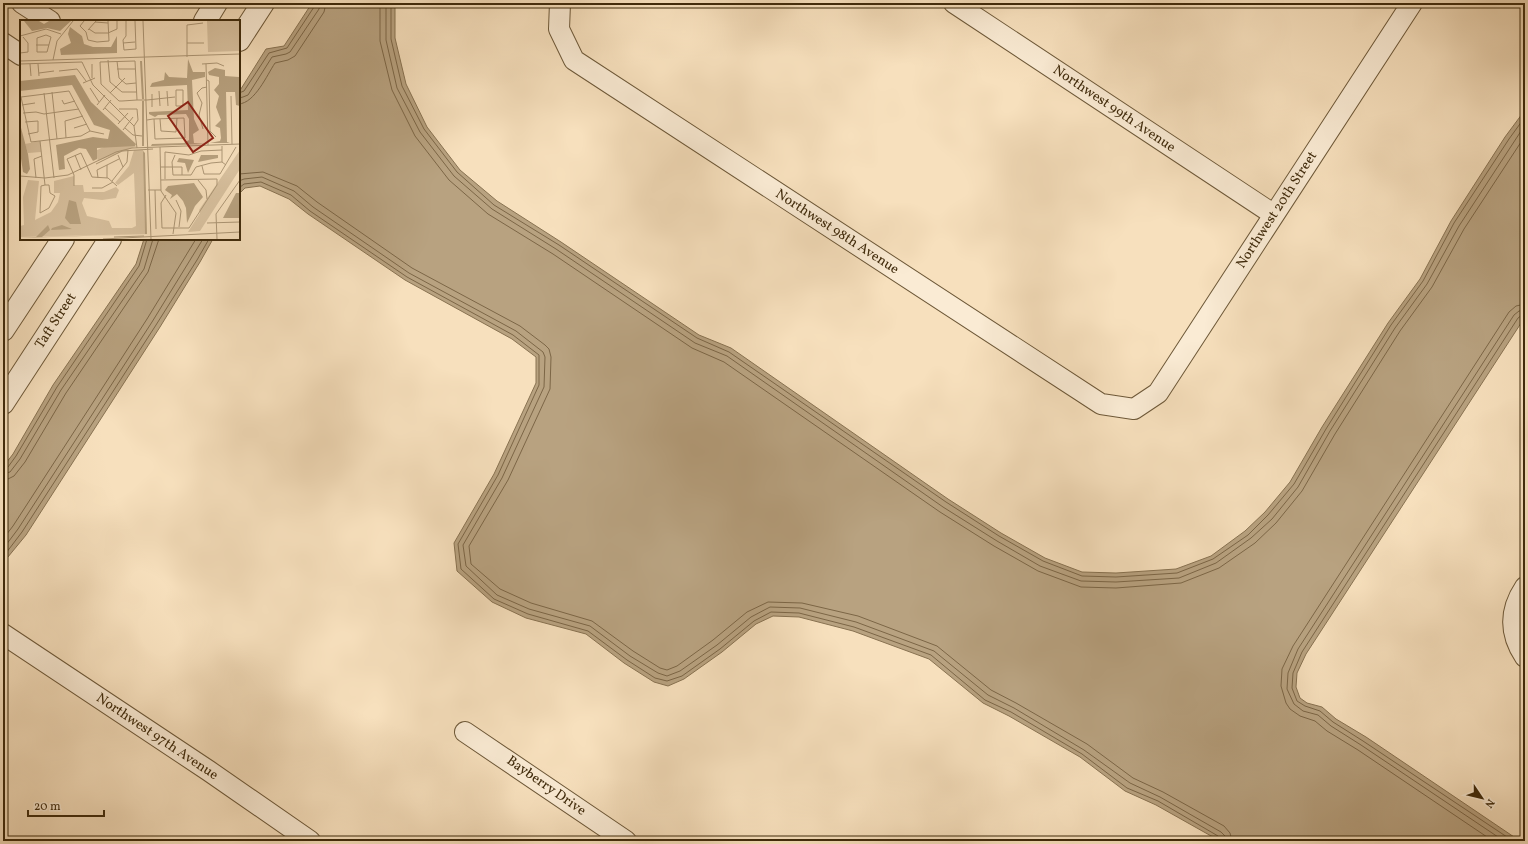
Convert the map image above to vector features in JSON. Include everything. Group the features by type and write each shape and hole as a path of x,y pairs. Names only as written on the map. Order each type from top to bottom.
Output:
{"street":[{"path":"22,3 48,20"},
{"path":"206,20 216,3"},
{"path":"240,38 263,3"},
{"name":"Northwest 98th Avenue","path":"560,3 559,29 574,60 1101,404 1134,409"},
{"name":"Northwest 99th Avenue","path":"954,3 1273,214"},
{"name":"Northwest 20th Street","path":"1134,409 1158,393 1273,214 1412,3"},
{"path":"3,43 20,54"},
{"path":"3,330 61,240"},
{"name":"Taft Street","path":"3,403 109,240"},
{"path":"1525,587 1514,610 1513,625 1514,637 1518,647 1525,657"},
{"name":"Northwest 97th Avenue","path":"3,634 209,771 310,841"},
{"name":"Bayberry Drive","path":"465,732 626,841"}],"water":[{"path":"312,3 395,3 395,38 406,84 427,127 460,170 497,201 561,242 699,335 731,348 948,499 1001,533 1045,558 1082,572 1116,573 1176,569 1211,556 1245,531 1265,512 1290,482 1322,427 1388,323 1420,279 1451,221 1505,137 1525,110 1525,317 1306,654 1297,673 1296,687 1300,698 1307,703 1322,707 1336,719 1366,737 1520,841 1220,841 1156,805 1125,791 1080,757 1009,716 983,703 929,659 853,631 799,617 773,616 756,624 722,652 684,679 668,686 654,682 624,663 586,634 526,618 492,602 457,571 454,543 494,474 536,383 536,357 512,339 405,280 308,214 289,199 260,186 245,188 240,193 240,90 266,49 284,46"},
{"path":"144,240 212,240 160,327 26,535 3,563 3,467 13,454 53,385 136,264"}]}
